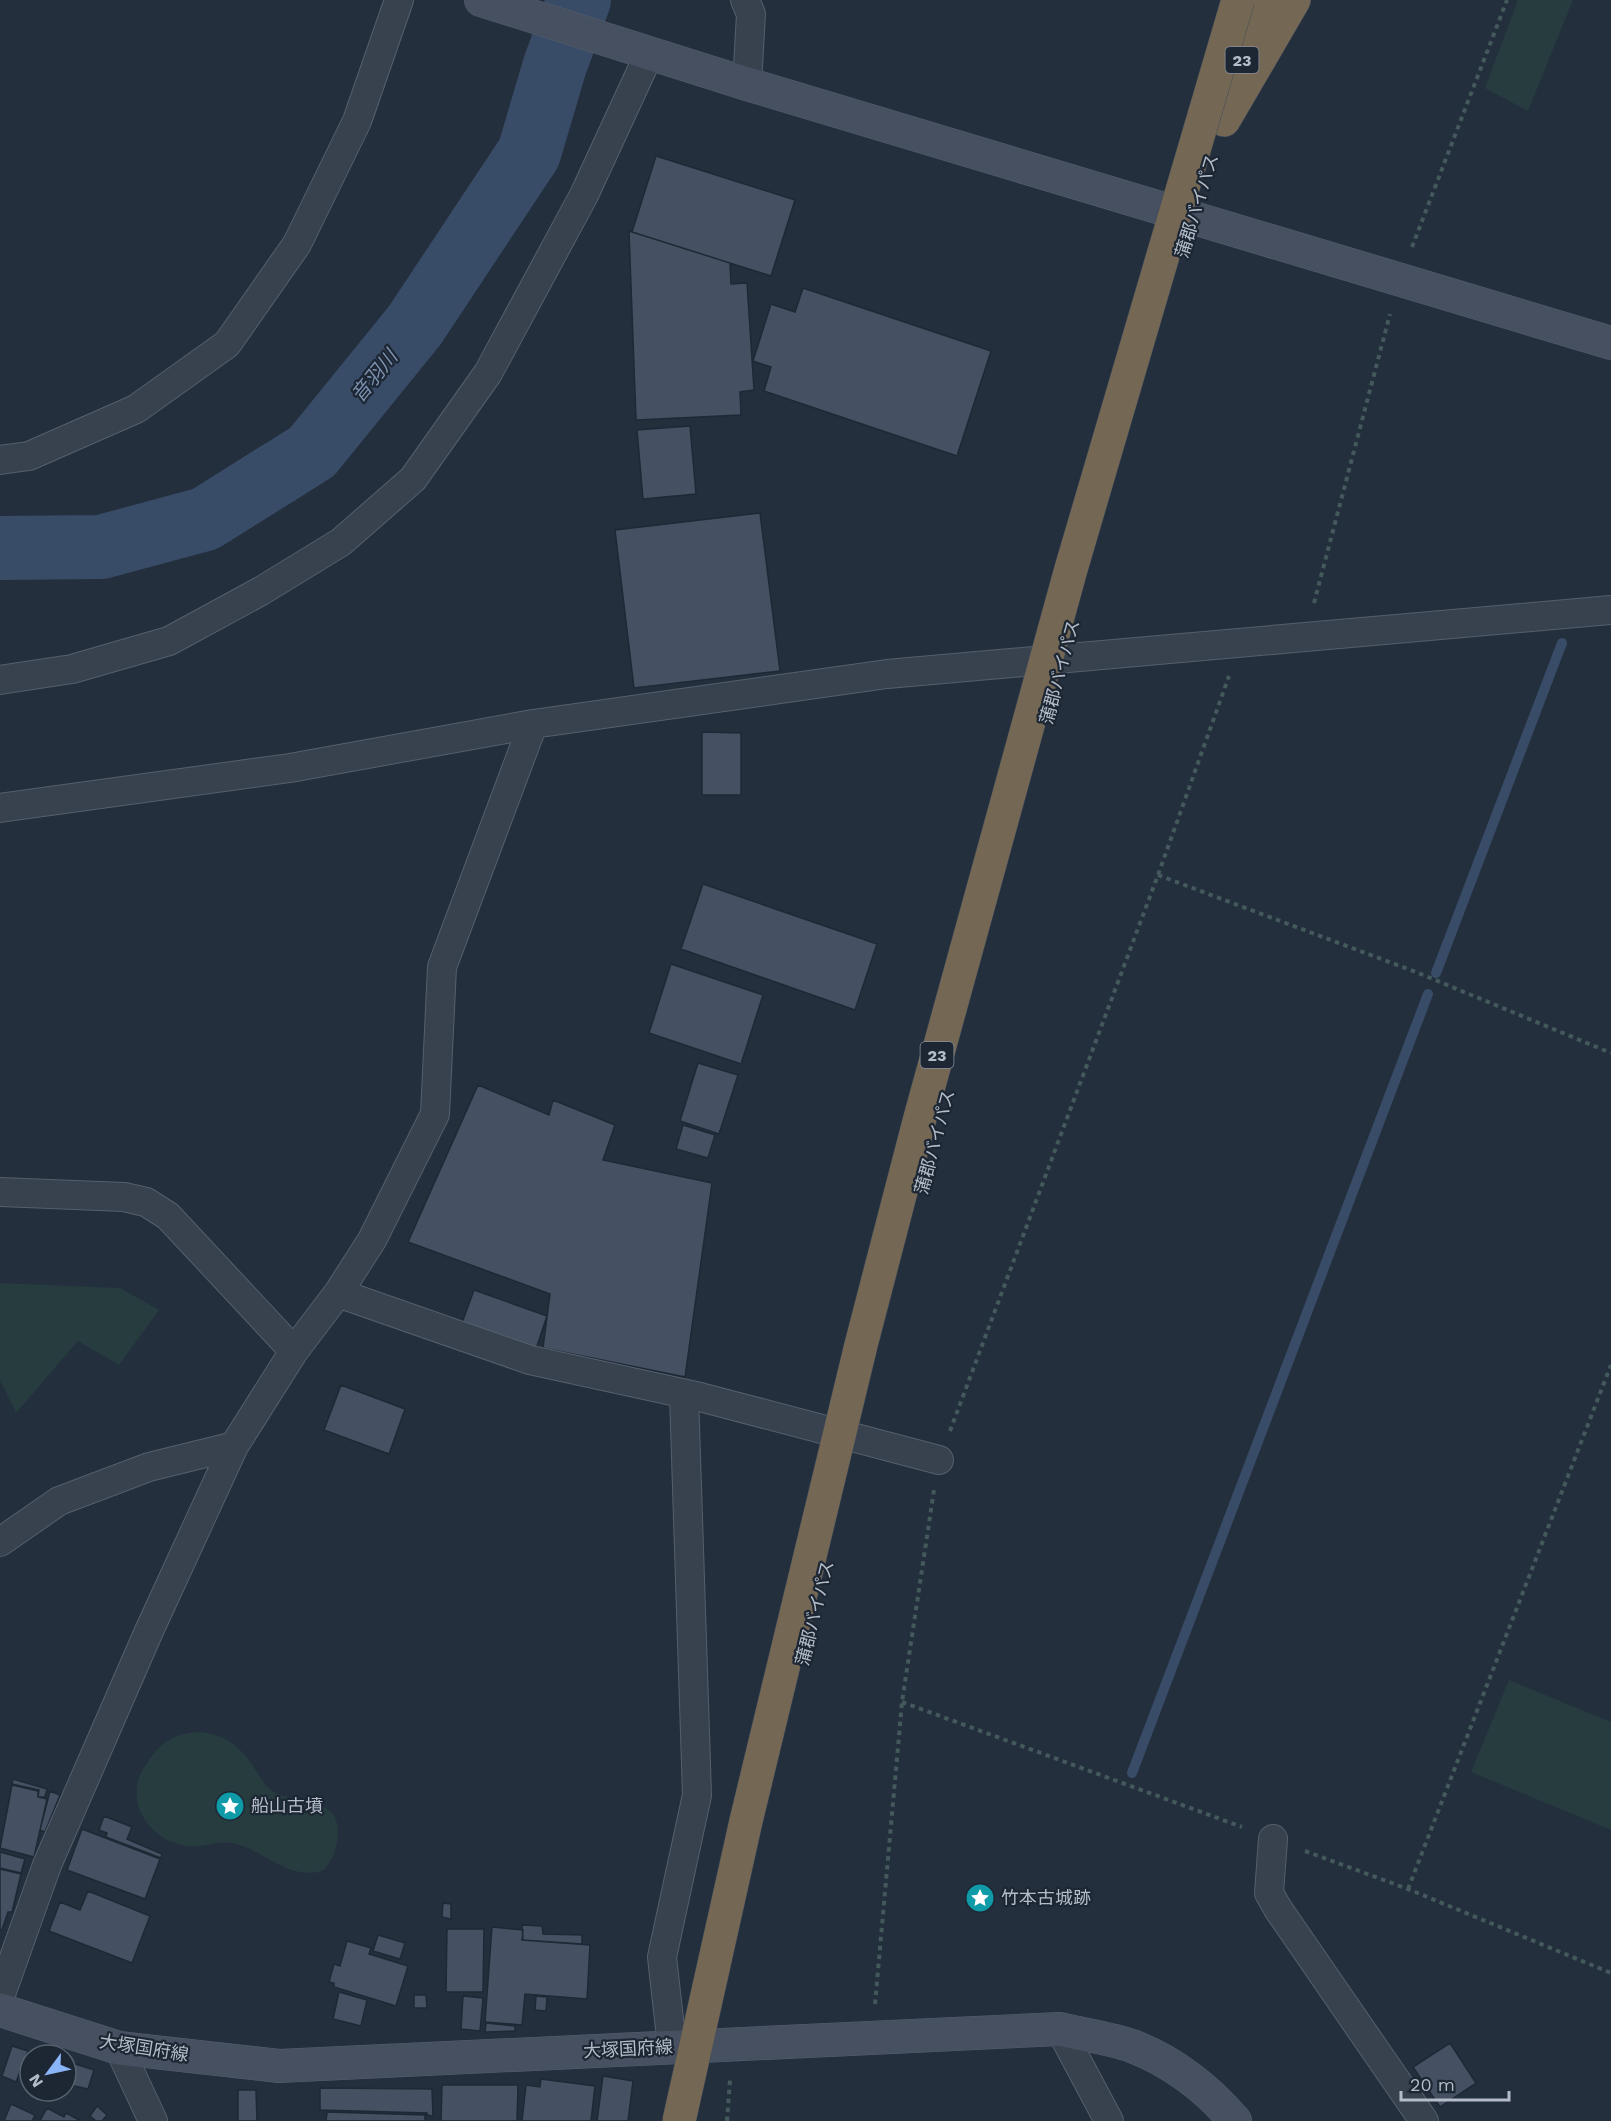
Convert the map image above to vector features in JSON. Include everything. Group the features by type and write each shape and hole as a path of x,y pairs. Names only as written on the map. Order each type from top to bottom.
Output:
{"highway":[{"name":"蒲郡バイパス","path":"679,2121 746,1821 861,1345 920,1118 1071,569 1238,0"},
{"name":"蒲郡バイパス","path":"699,2121 802,1667 902,1265 1090,555 1261,0"},
{"path":"1224,120 1294,0"}],"main road":[{"path":"482,0 747,84 1611,343"},
{"name":"大塚国府線","path":"0,2010 119,2048 279,2066 1060,2029 1132,2046 1174,2067 1217,2099 1235,2121"}],"street":[{"path":"0,460 29,456 136,410 227,344 297,244 357,121 399,0"},
{"path":"745,0 751,14 747,84"},
{"path":"0,680 72,669 169,641 261,591 341,542 413,479 488,373 584,195 650,52"},
{"path":"0,808 290,768 533,724 887,674 1611,610"},
{"path":"0,1997 47,1865 149,1631 234,1446 294,1351 338,1293 372,1240 435,1114 442,967 533,724"},
{"path":"0,1192 124,1197 146,1202 168,1216 294,1351"},
{"path":"338,1293 530,1360 684,1395 939,1460"},
{"path":"672,2046 662,1957 697,1794 684,1395"},
{"path":"0,1542 59,1501 148,1467 234,1446"},
{"path":"1273,1839 1269,1893 1424,2121"},
{"path":"1060,2029 1108,2121"},
{"path":"119,2048 153,2121"}],"path":[{"path":"872,2038 902,1702 939,1460 1158,875 1241,643"},
{"path":"1158,875 1416,972 1611,1053"},
{"path":"1408,1889 1611,1365"}],"green space":[{"path":"1518,0 1573,0 1528,111 1485,88"},
{"path":"0,1283 120,1288 159,1310 119,1365 78,1341 16,1413 0,1380"},
{"path":"1509,1680 1611,1722 1611,1830 1471,1772"},
{"name":"船山古墳","path":"200,1732 219,1736 233,1744 246,1756 271,1790 280,1795 323,1806 331,1812 336,1820 338,1838 333,1857 324,1870 312,1873 290,1869 236,1844 187,1846 173,1843 151,1827 143,1817 138,1805 139,1779 145,1766 162,1745 174,1737"}],"building":[{"path":"656,156 795,200 771,276 632,232"},
{"path":"629,231 730,263 731,284 747,283 754,390 740,392 741,415 636,420"},
{"path":"803,288 991,351 957,456 764,391 771,367 753,361 771,304 795,312"},
{"path":"690,426 696,494 643,499 637,430"},
{"path":"760,513 780,671 634,688 615,530"},
{"path":"702,732 741,733 741,795 702,795"},
{"path":"703,884 877,944 855,1010 681,949"},
{"path":"671,964 763,995 741,1064 649,1033"},
{"path":"698,1063 738,1075 719,1134 680,1121"},
{"path":"478,1085 549,1115 553,1100 615,1125 603,1160 712,1183 685,1377 543,1348 550,1294 408,1242"},
{"path":"683,1125 715,1135 708,1158 676,1149"},
{"path":"474,1290 547,1316 536,1349 462,1323"},
{"path":"341,1385 405,1409 389,1454 324,1430"},
{"path":"13,1779 47,1789 45,1797 38,1797 39,1790 12,1784"},
{"path":"12,1785 38,1791 38,1797 47,1799 34,1857 0,1848"},
{"path":"50,1791 60,1795 45,1832 40,1830"},
{"path":"104,1816 132,1827 127,1839 162,1854 161,1858 106,1837 107,1833 99,1830"},
{"path":"82,1829 160,1859 145,1899 67,1870"},
{"path":"0,1852 25,1859 21,1873 0,1868"},
{"path":"0,1869 21,1874 12,1912 8,1912 2,1930 0,1930"},
{"path":"88,1891 150,1916 132,1963 49,1931 60,1902 80,1910"},
{"path":"443,1903 451,1904 451,1919 442,1917"},
{"path":"522,1925 542,1926 543,1934 582,1935 582,1944 523,1940"},
{"path":"492,1927 523,1930 522,1940 590,1945 587,1999 525,1994 522,2025 485,2022"},
{"path":"447,1929 484,1929 483,1992 446,1992"},
{"path":"378,1935 405,1943 400,1959 373,1951"},
{"path":"347,1941 371,1948 369,1954 408,1966 396,2006 334,1987 334,1983 329,1982 334,1964 340,1966"},
{"path":"339,1992 367,2000 361,2026 333,2019"},
{"path":"414,1995 426,1995 427,2008 414,2008"},
{"path":"463,1996 483,1998 480,2031 461,2029"},
{"path":"536,1996 547,1997 546,2011 535,2010"},
{"path":"486,2023 515,2026 515,2031 485,2032"},
{"path":"1450,2043 1476,2083 1440,2107 1413,2067"},
{"path":"12,2046 18,2048 16,2082 2,2076"},
{"path":"78,2065 94,2070 88,2089 78,2087"},
{"path":"603,2076 633,2081 628,2121 597,2121"},
{"path":"541,2079 595,2086 591,2121 522,2121 526,2085 540,2087"},
{"path":"442,2085 518,2085 517,2121 441,2121"},
{"path":"320,2088 432,2089 433,2116 427,2113 320,2110"},
{"path":"238,2090 256,2090 257,2121 238,2121"},
{"path":"11,2104 35,2115 32,2121 4,2121"},
{"path":"97,2106 107,2115 102,2121 96,2121 90,2116"},
{"path":"47,2108 64,2117 66,2113 81,2121 40,2121"},
{"path":"327,2112 425,2115 425,2121 326,2121"}],"waterway":[{"name":"音羽川","path":"0,548 101,547 205,519 312,452 415,325 529,153 555,65 579,0"},
{"path":"1436,973 1562,643"},
{"path":"1132,1773 1428,994"}],"place":[{"name":"船山古墳","path":"230,1806"},
{"name":"竹本古城跡","path":"980,1898"}]}
